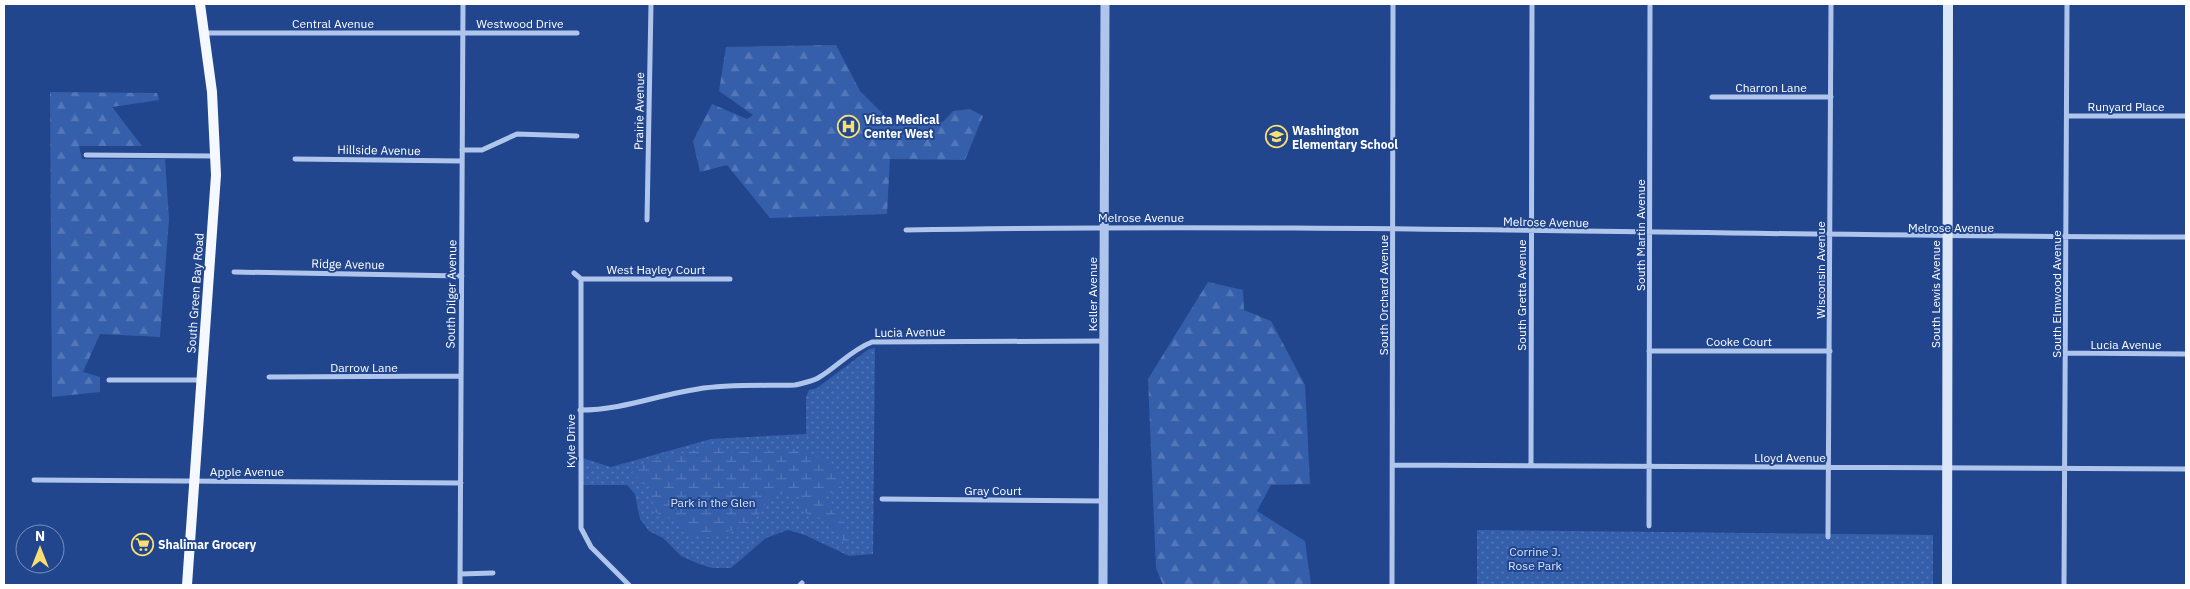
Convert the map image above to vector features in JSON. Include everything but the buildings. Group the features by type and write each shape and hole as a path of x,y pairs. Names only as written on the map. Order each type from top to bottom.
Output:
{"main road":[{"name":"South Green Bay Road","path":"187,585 216,156 212,92 200,4"},
{"name":"South Lewis Avenue","path":"1947,585 1948,4"}],"street":[{"name":"South Dilger Avenue","path":"460,585 463,4"},
{"name":"Prairie Avenue","path":"646,220 651,4"},
{"name":"Keller Avenue","path":"1103,585 1105,4"},
{"name":"South Orchard Avenue","path":"1392,585 1393,4"},
{"name":"South Gretta Avenue","path":"1530,466 1532,4"},
{"name":"South Martin Avenue","path":"1648,526 1650,4"},
{"name":"Wisconsin Avenue","path":"1828,537 1831,4"},
{"name":"South Elmwood Avenue","path":"2064,585 2067,4"},
{"name":"Central Avenue","path":"204,32 463,34"},
{"name":"Westwood Drive","path":"463,34 577,34"},
{"name":"Charron Lane","path":"1712,97 1831,97"},
{"name":"Runyard Place","path":"2067,116 2186,116"},
{"path":"462,150 482,150 517,134 577,136"},
{"path":"86,155 216,156"},
{"name":"Hillside Avenue","path":"295,160 462,161"},
{"name":"Melrose Avenue","path":"906,230 1104,226 1948,237 2186,237"},
{"name":"Ridge Avenue","path":"234,272 462,276"},
{"path":"574,274 581,278"},
{"name":"West Hayley Court","path":"581,278 730,279"},
{"name":"Kyle Drive","path":"581,278 580,528 591,547 629,585"},
{"name":"Lucia Avenue","path":"580,410 620,408 699,388 808,382 818,378 855,350 872,342 1104,341"},
{"name":"Cooke Court","path":"1649,352 1830,352"},
{"name":"Lucia Avenue","path":"2065,353 2186,354"},
{"name":"Darrow Lane","path":"269,377 460,376"},
{"path":"109,380 202,380"},
{"name":"Lloyd Avenue","path":"1393,465 2186,469"},
{"name":"Apple Avenue","path":"34,480 461,483"},
{"name":"Gray Court","path":"882,499 1103,501"},
{"path":"460,574 493,573"}],"green space":[{"path":"836,45 860,91 887,118 943,122 953,111 970,109 983,116 965,160 890,159 887,214 770,218 727,165 700,172 693,141 712,104 747,119 753,115 719,91 726,47"},
{"path":"50,92 157,93 159,100 112,107 142,146 79,146 82,159 165,159 169,219 160,337 100,334 83,372 100,377 100,392 52,397"},
{"path":"1208,282 1243,290 1244,310 1271,321 1305,385 1310,484 1271,485 1257,511 1305,541 1311,585 1163,585 1156,568 1148,379"},
{"name":"Park in the Glen","path":"875,348 873,554 849,556 805,535 788,530 766,538 731,568 712,568 681,556 663,538 649,531 640,519 635,494 627,485 583,485 582,458 611,467 711,439 806,434 806,397 809,390 817,388 869,349"},
{"path":"711,446 724,446 730,452 798,449 825,461 836,471 842,484 841,492 827,493 823,502 844,522 851,540 848,545 844,545 837,529 830,523 808,515 804,511 801,499 789,494 773,497 757,516 749,522 711,537 694,535 672,518 666,519 655,512 650,490 632,473 634,470 645,463"},
{"name":"Corrine J. Rose Park","path":"1477,530 1933,535 1933,585 1477,585"}],"place":[{"name":"Vista Medical Center West","path":"848,126"},
{"name":"Washington Elementary School","path":"1276,137"},
{"name":"Shalimar Grocery","path":"142,544"}]}
